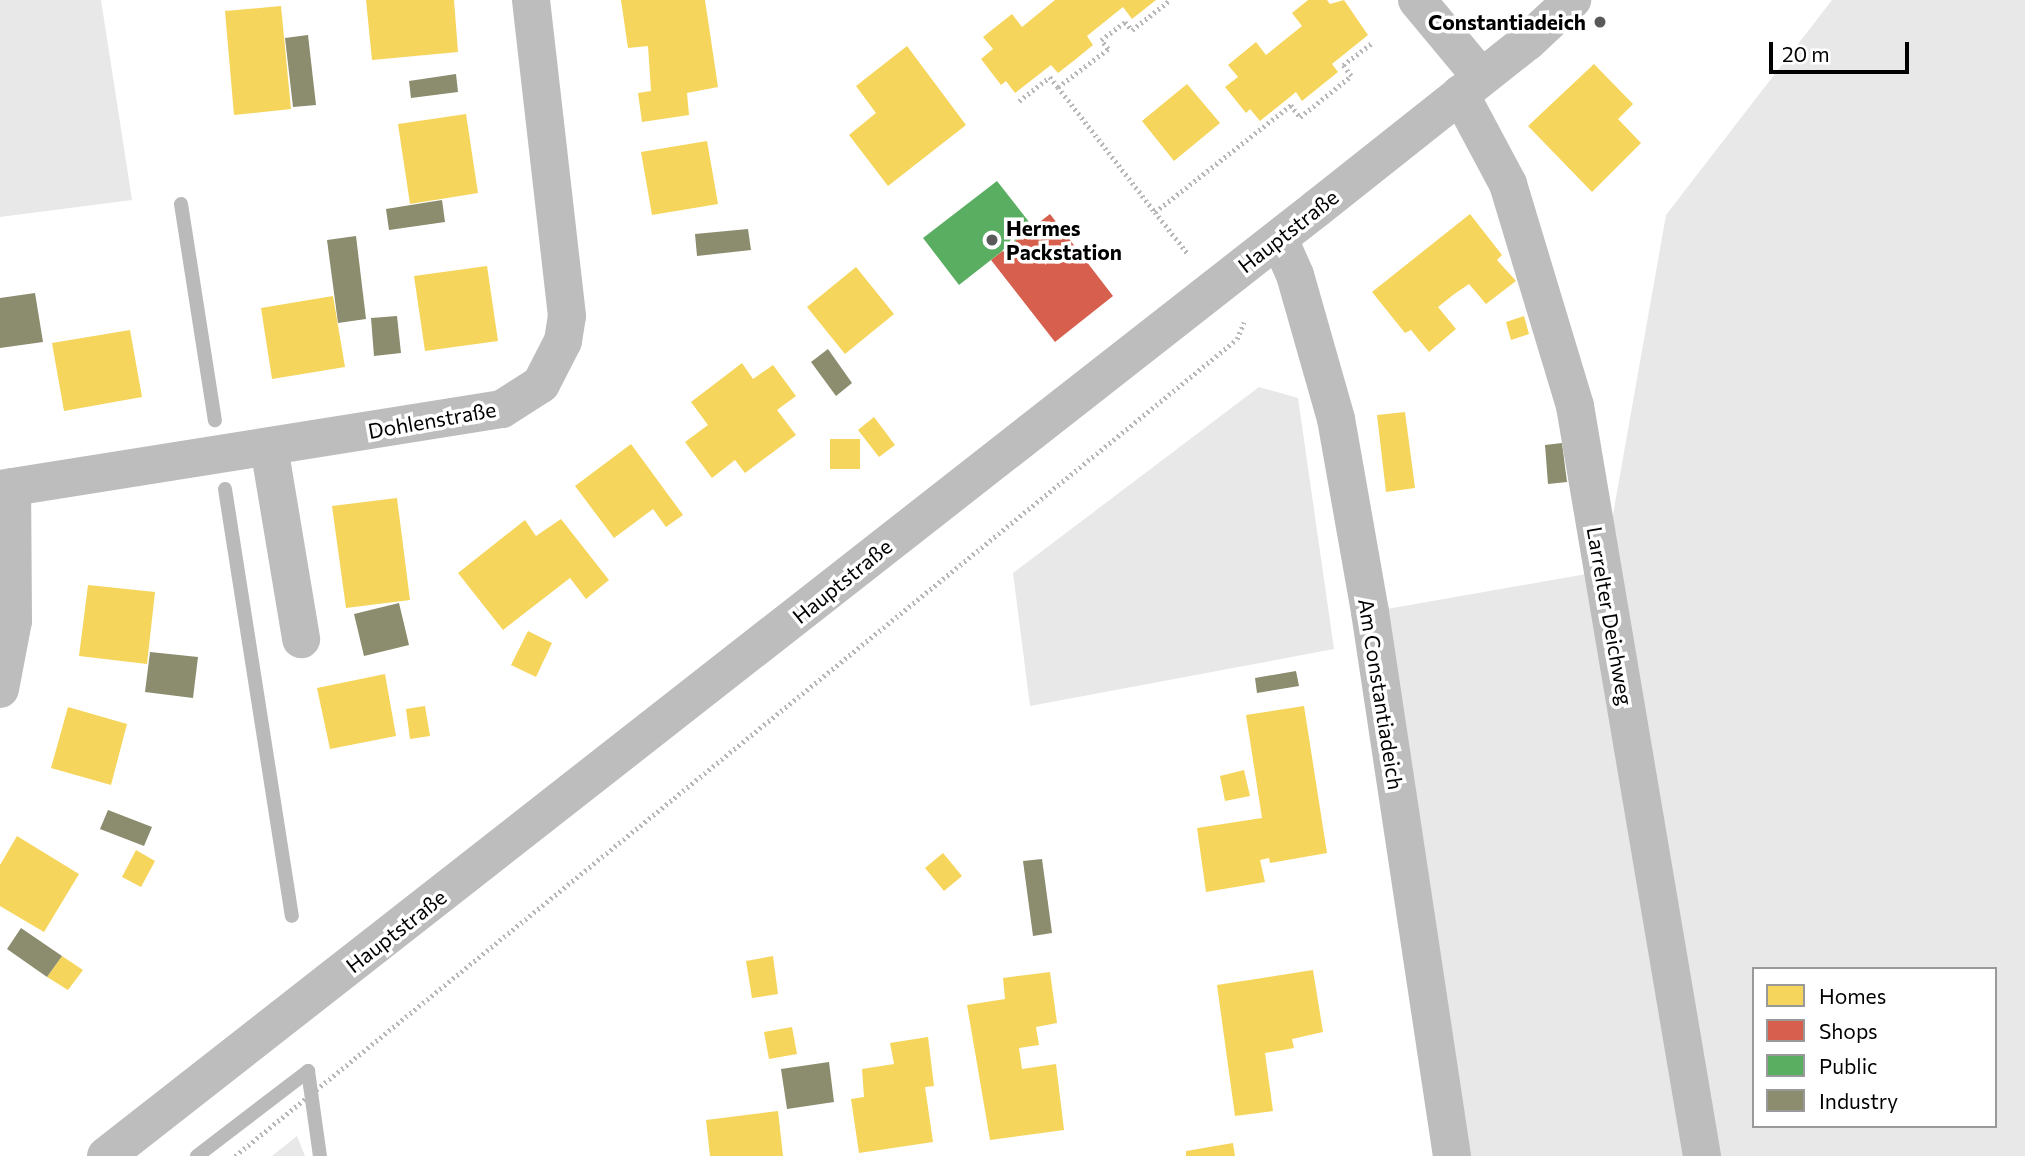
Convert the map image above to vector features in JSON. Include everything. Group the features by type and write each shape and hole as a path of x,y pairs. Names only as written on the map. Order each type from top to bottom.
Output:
{"street":[{"name":"Dohlenstraße","path":"0,689 13,621 6,488 502,409 541,384 555,362 567,316 531,0"},
{"name":"Larrelter Deichweg","path":"1417,0 1471,85 1508,184 1575,406 1702,1156"},
{"name":"Hauptstraße","path":"107,1156 1279,239 1572,0"},
{"name":"Am Constantiadeich","path":"1279,239 1295,275 1336,419 1370,612 1452,1156"},
{"path":"269,447 301,639"}],"path":[{"path":"1058,87 1108,49 1101,40 1125,22 1132,30 1170,0"},
{"path":"1155,212 1291,105 1300,117 1331,93 1351,76 1343,65 1373,41"},
{"path":"1019,101 1050,77 1215,289"},
{"path":"235,1156 1237,339 1247,314"}],"shaded area":[{"path":"0,0 101,0 132,200 0,217"},
{"path":"1832,0 2025,0 2025,1156 1452,1156 1370,612 1603,571 1666,215"},
{"path":"1259,387 1298,398 1334,649 1030,706 1013,573"},
{"path":"297,1136 305,1156 272,1156"}],"building: Homes":[{"path":"366,0 454,0 458,52 372,60"},
{"path":"621,0 705,0 718,87 687,93 689,115 642,122 638,93 651,91 648,46 628,48"},
{"path":"1055,0 1156,0 1132,19 1123,7 1087,36 1093,45 1076,59 1058,73 1051,65 1015,93 1006,81 1001,85 981,59 993,49 983,37 1012,14 1022,27"},
{"path":"1308,0 1327,0 1330,4 1344,0 1368,35 1332,64 1338,72 1302,101 1296,92 1260,121 1250,109 1246,113 1225,87 1238,77 1228,65 1256,42 1266,55 1302,26 1292,13"},
{"path":"281,6 291,109 234,115 225,11"},
{"path":"907,46 966,125 888,186 849,135 876,113 856,86"},
{"path":"1594,64 1633,104 1618,119 1641,143 1592,192 1528,126"},
{"path":"1187,84 1220,123 1174,161 1142,121"},
{"path":"466,114 478,193 410,204 398,124"},
{"path":"707,141 718,204 652,215 641,152"},
{"path":"1470,214 1502,255 1497,260 1516,281 1486,304 1469,284 1438,307 1456,329 1429,352 1411,330 1405,333 1372,292"},
{"path":"487,266 498,341 425,351 414,276"},
{"path":"856,267 894,314 845,354 807,307"},
{"path":"333,296 345,367 272,379 261,308"},
{"path":"1524,316 1529,334 1511,340 1506,322"},
{"path":"130,330 142,397 64,411 52,343"},
{"path":"742,363 753,379 773,365 796,396 777,410 796,435 745,473 735,460 712,478 685,442 708,425 691,402"},
{"path":"1405,412 1415,488 1386,492 1377,415"},
{"path":"874,417 895,445 879,457 858,430"},
{"path":"830,439 860,439 860,469 830,469"},
{"path":"631,444 683,515 666,527 653,509 614,538 575,486"},
{"path":"397,498 410,600 346,608 332,506"},
{"path":"561,519 609,580 586,599 570,578 503,630 458,573 525,520 536,536"},
{"path":"88,585 155,592 147,664 79,656"},
{"path":"528,631 552,643 536,677 511,665"},
{"path":"385,674 396,736 330,749 317,688"},
{"path":"425,706 430,736 410,739 406,709"},
{"path":"1304,706 1327,853 1270,863 1269,858 1260,860 1265,882 1206,892 1197,828 1262,818 1246,715"},
{"path":"68,707 127,724 111,785 51,768"},
{"path":"1244,770 1250,796 1225,801 1220,776"},
{"path":"17,836 79,874 44,932 0,906 0,865"},
{"path":"136,850 155,861 141,887 122,877"},
{"path":"943,853 962,876 944,891 925,868"},
{"path":"62,956 83,970 68,990 47,977"},
{"path":"773,956 778,994 752,998 746,961"},
{"path":"1313,970 1323,1032 1292,1039 1294,1048 1265,1053 1273,1111 1235,1116 1217,985"},
{"path":"1050,972 1057,1023 1036,1027 1039,1045 1019,1048 1022,1069 1056,1064 1064,1130 990,1140 967,1005 1005,999 1003,978"},
{"path":"792,1027 797,1054 769,1059 764,1032"},
{"path":"928,1037 934,1086 925,1087 933,1142 859,1153 851,1099 864,1097 862,1069 894,1064 890,1043"},
{"path":"778,1111 783,1156 710,1156 706,1120"},
{"path":"1233,1143 1235,1156 1186,1156 1186,1151"}],"building: Shops":[{"path":"1050,214 1113,296 1055,342 991,260"}],"building: Public":[{"path":"997,181 1033,227 959,285 923,238"}],"building: Industry":[{"path":"308,35 316,105 293,107 285,38"},
{"path":"456,74 458,92 411,98 409,81"},
{"path":"442,200 445,222 389,230 386,209"},
{"path":"748,229 751,250 697,256 695,234"},
{"path":"356,236 366,319 338,323 327,240"},
{"path":"35,293 43,342 0,348 0,298"},
{"path":"397,316 401,353 374,356 371,318"},
{"path":"828,349 852,383 836,396 811,362"},
{"path":"1562,443 1567,482 1548,484 1545,445"},
{"path":"399,603 409,645 364,656 354,614"},
{"path":"150,652 198,657 193,698 145,692"},
{"path":"1296,671 1299,686 1257,693 1255,678"},
{"path":"108,810 152,827 144,846 100,829"},
{"path":"1042,859 1052,933 1033,936 1023,861"},
{"path":"21,928 62,956 47,977 7,949"},
{"path":"829,1062 834,1102 787,1109 781,1069"}],"waterway":[{"path":"181,204 215,420"},
{"path":"225,489 292,916"},
{"path":"197,1156 308,1071 320,1156"}],"place":[{"name":"Constantiadeich","path":"1600,22"},
{"name":"Hermes Packstation","path":"992,240"}]}
